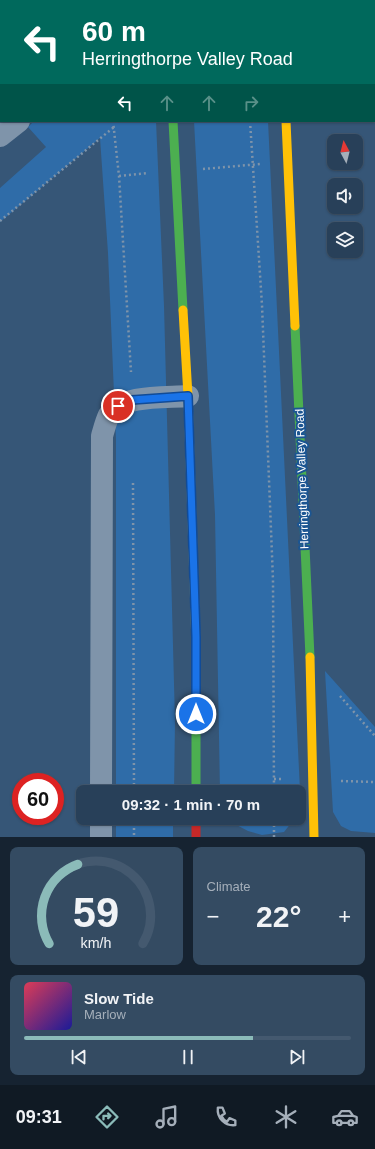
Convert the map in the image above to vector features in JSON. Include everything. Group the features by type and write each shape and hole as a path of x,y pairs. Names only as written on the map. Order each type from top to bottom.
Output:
{"street":[{"path":"0,136 18,122"},
{"path":"173,122 188,396 196,637 196,785"},
{"name":"Herringthorpe Valley Road","path":"286,122 314,772 314,837"},
{"path":"101,785 102,436 109,416 118,406 132,400 188,396"},
{"path":"101,825 101,837"},
{"path":"196,825 196,837"}],"path":[{"path":"250,122 262,305 273,580 274,785"},
{"path":"0,221 114,127"},
{"path":"340,696 375,736"},
{"path":"134,825 134,837"},
{"path":"274,825 274,837"}],"shaded area":[{"path":"33,122 156,122 164,306 175,721 174,785 116,785 116,440 108,253 100,138 0,222 0,188 46,147 28,127"},
{"path":"194,122 268,122 300,785 220,785 215,515"},
{"path":"325,671 375,727 375,833 351,831 341,826 333,812"},
{"path":"116,825 173,825 173,837 116,837"},
{"path":"237,825 290,825 284,832 262,835 248,831"}],"traffic: fast":[{"path":"173,122 183,310"},
{"path":"295,326 310,657"},
{"path":"196,645 196,785"}],"traffic: slow":[{"path":"286,122 295,326"},
{"path":"183,310 188,396 196,645"},
{"path":"310,657 314,837"}],"traffic: jam":[{"path":"196,825 196,837"}],"route":[{"path":"118,406 132,400 188,396 196,637 196,714"}]}
